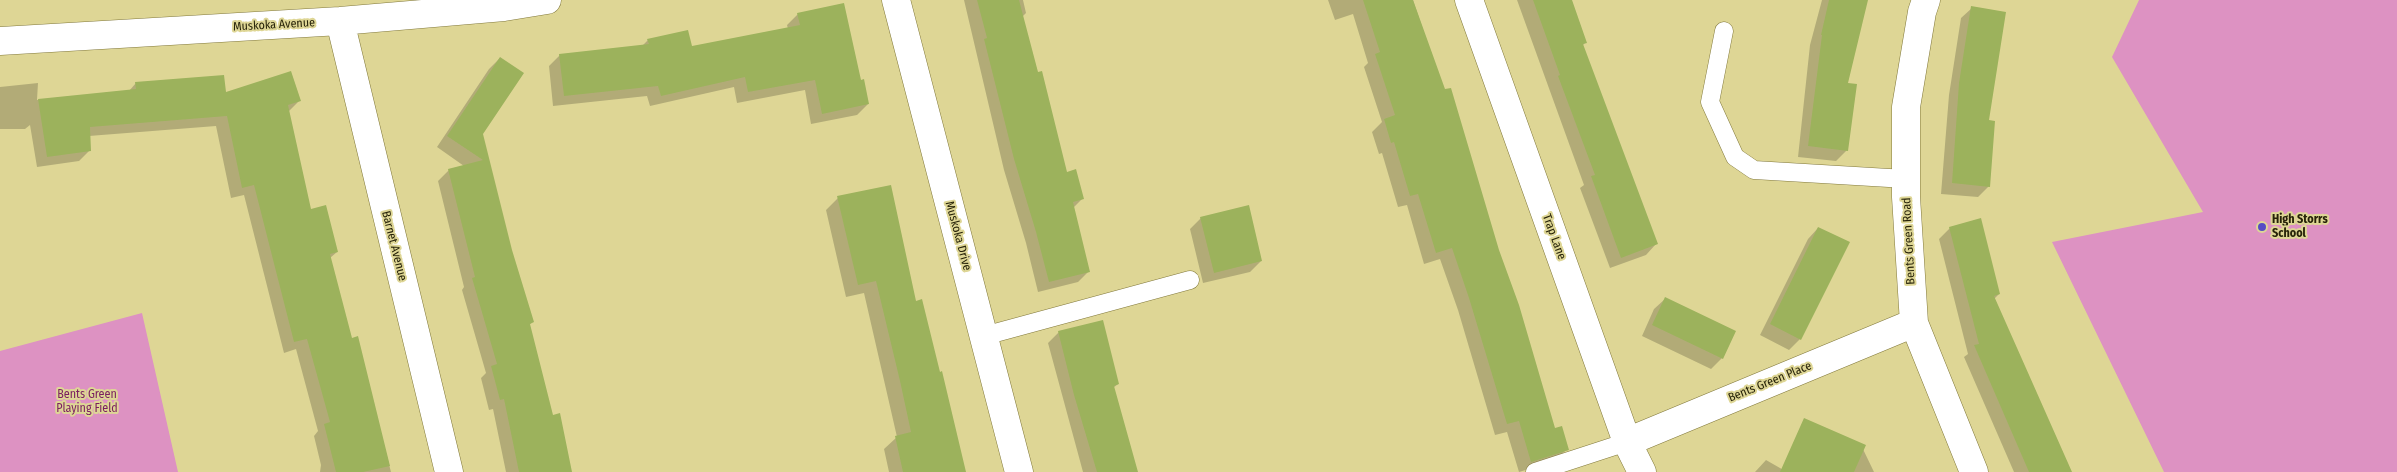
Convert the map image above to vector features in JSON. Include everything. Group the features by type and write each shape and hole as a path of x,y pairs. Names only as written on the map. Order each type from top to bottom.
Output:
{"street":[{"name":"Muskoka Avenue","path":"0,41 340,21 504,7 547,0"},
{"name":"Muskoka Drive","path":"896,0 1019,472"},
{"name":"Trap Lane","path":"1469,0 1627,442 1642,472"},
{"name":"Bents Green Road","path":"1926,0 1922,12 1906,107 1906,179 1914,323 1974,472"},
{"name":"Barnet Avenue","path":"340,21 449,472"},
{"name":"Bents Green Place","path":"1627,442 1914,323"}],"lane":[{"path":"1724,31 1710,102 1735,157 1754,170 1783,174 1906,179"},
{"path":"984,336 1190,280"},
{"path":"1535,472 1627,442"}],"green space":[{"name":"High Storrs School","path":"2139,0 2397,0 2397,472 2164,472 2052,242 2203,212 2112,57"},
{"name":"Bents Green Playing Field","path":"142,313 178,472 0,472 0,351"}],"building":[{"path":"977,0 1019,0 1038,72 1042,71 1067,172 1076,169 1084,199 1073,202 1090,272 1049,282 1014,159 984,39 987,38"},
{"path":"1363,0 1413,0 1445,89 1451,88 1499,250 1519,305 1555,428 1562,426 1569,450 1531,462 1519,421 1507,424 1452,248 1436,253 1418,194 1410,196 1394,142 1391,143 1384,119 1395,115 1375,54 1380,52"},
{"path":"1533,0 1572,0 1587,43 1583,44 1658,244 1621,258 1591,176 1595,175 1558,76 1560,75"},
{"path":"1829,0 1868,0 1848,83 1857,84 1848,151 1808,146 1821,35"},
{"path":"844,3 861,80 864,79 869,104 822,114 815,80 748,92 745,77 661,96 658,86 564,96 559,54 649,44 647,39 688,30 692,46 800,25 797,13"},
{"path":"1971,6 2006,12 1989,120 1995,121 1990,187 1952,183 1959,83"},
{"path":"500,57 524,73 483,134 512,250 534,322 530,324 553,415 560,413 572,472 519,472 504,399 500,400 491,366 497,364 472,278 475,277 448,169 483,160 447,136"},
{"path":"291,71 301,101 288,105 311,209 326,205 338,252 330,254 352,338 358,336 390,466 363,472 336,472 324,424 330,422 307,339 294,342 254,185 242,188 227,116 90,127 91,151 47,157 38,99 136,89 135,82 224,75 226,92"},
{"path":"891,185 916,301 922,299 940,372 942,371 966,472 903,472 895,436 911,432 900,381 876,281 858,285 837,196"},
{"path":"1249,205 1262,261 1214,273 1200,217"},
{"path":"1981,218 2000,294 1994,296 2072,472 2029,472 1974,345 1979,344 1949,227"},
{"path":"1818,227 1850,242 1801,340 1770,324"},
{"path":"1665,297 1736,331 1723,359 1652,325"},
{"path":"1103,320 1119,384 1114,386 1138,472 1097,472 1074,395 1058,331"},
{"path":"1804,418 1866,445 1854,472 1780,472"}],"place":[{"name":"High Storrs School","path":"2262,227"}]}
